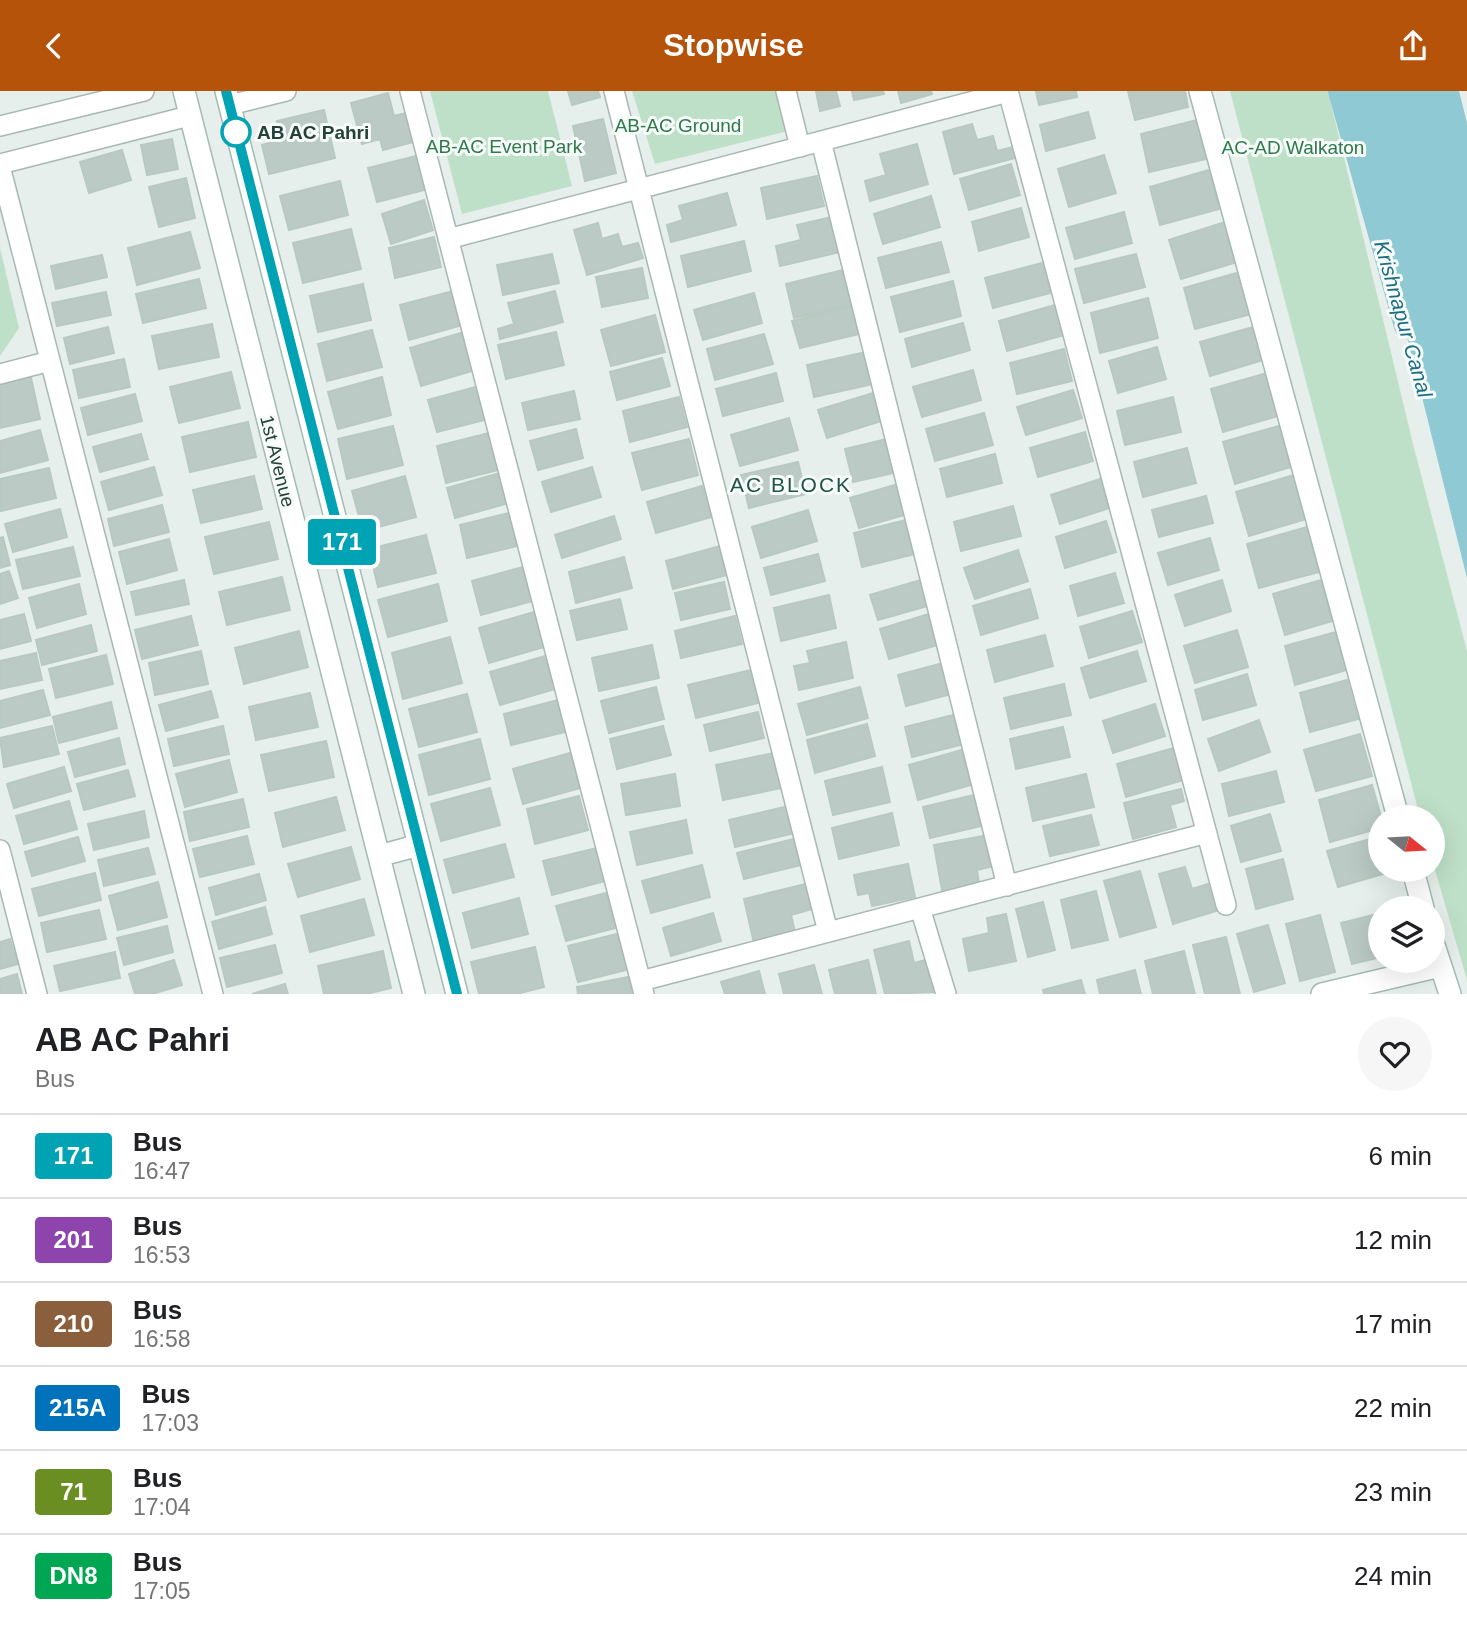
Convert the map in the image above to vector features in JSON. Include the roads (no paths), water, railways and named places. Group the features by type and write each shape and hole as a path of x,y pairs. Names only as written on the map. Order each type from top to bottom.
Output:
{"main road":[{"name":"1st Avenue","path":"184,91 414,994"},
{"path":"1200,91 1395,805"},
{"path":"228,98 457,994"},
{"path":"379,856 419,845"},
{"path":"1322,994 1410,973"},
{"path":"1442,973 1450,994"}],"street":[{"path":"0,126 144,91"},
{"path":"228,98 286,91"},
{"path":"410,91 642,987 828,932 1207,833"},
{"path":"614,91 828,932"},
{"path":"786,91 800,147"},
{"path":"448,239 1008,92 1226,905"},
{"path":"189,116 0,165 213,994"},
{"path":"821,141 1007,885"},
{"path":"0,374 50,361"},
{"path":"0,850 37,994"},
{"path":"920,908 946,994"}],"water":[{"path":"1346,91 1459,91 1467,123 1467,578"}],"waterway":[{"name":"Krishnapur Canal","path":"1340,91 1406,326"}],"place":[{"name":"AB AC Pahri","path":"236,132"}],"district":[{"name":"AC BLOCK","path":"791,485"}],"park label":[{"name":"AB-AC Ground","path":"678,125"},
{"name":"AB-AC Event Park","path":"504,146"},
{"name":"AC-AD Walkaton","path":"1293,147"}]}
